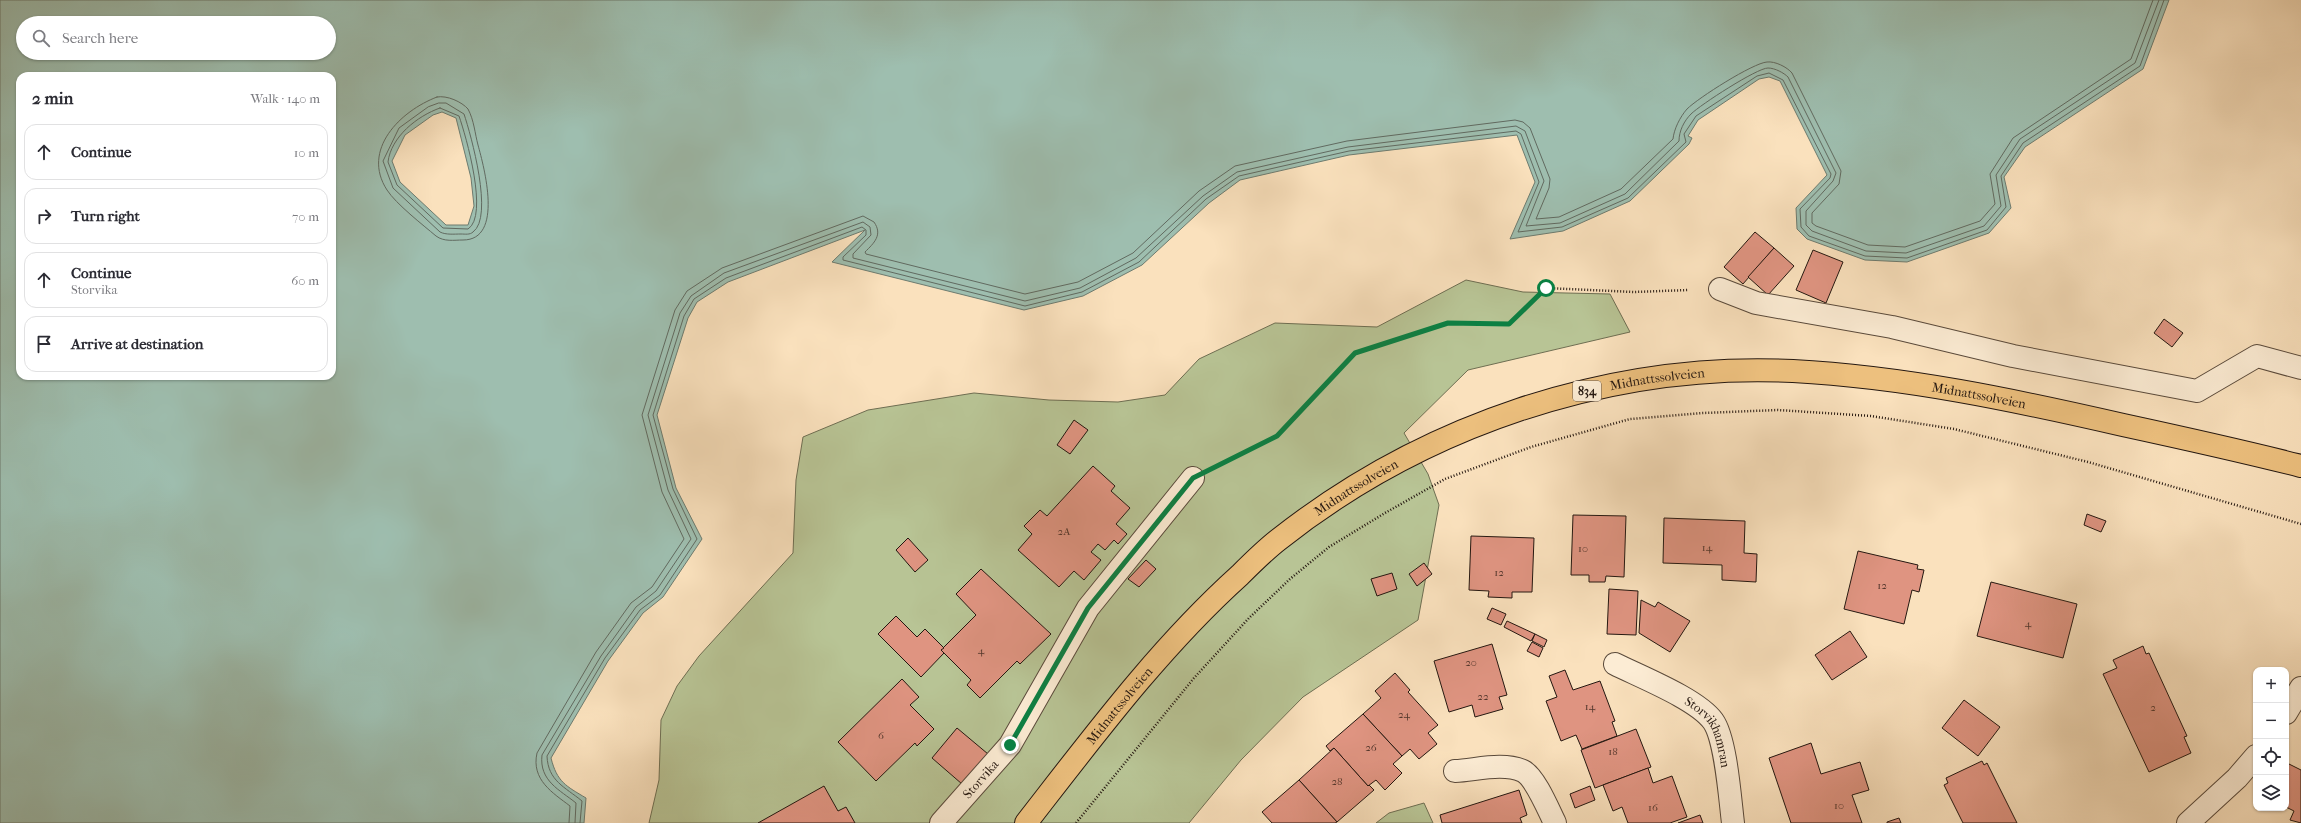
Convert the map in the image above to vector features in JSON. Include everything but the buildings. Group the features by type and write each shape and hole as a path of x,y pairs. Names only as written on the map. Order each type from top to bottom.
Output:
{"main road":[{"name":"Midnattssolveien","path":"1026,823 1165,651 1217,596 1277,541 1333,501 1396,463 1455,434 1514,410 1609,385 1700,373 1791,371 1897,380 2019,401 2301,466"}],"street":[{"path":"1720,289 1756,303 1892,327 2013,356 2197,391 2257,356 2301,368"},
{"name":"Storvika","path":"941,823 1010,745 1088,608 1193,478"},
{"name":"Storvikhamran","path":"1615,664 1698,706 1714,721 1721,739 1733,823"},
{"path":"2289,708 2301,688"},
{"path":"2188,823 2238,778 2253,760"},
{"path":"1455,771 1505,767 1524,771 1534,783 1555,823"}],"path":[{"path":"1193,478 1277,436 1355,353 1448,323 1509,324 1546,288 1634,292 1720,289"},
{"path":"1076,823 1194,678 1244,624 1290,579 1329,547 1445,479 1531,447 1630,419 1778,410 1871,416 1946,427 2088,462 2301,524"}],"green space":[{"path":"1466,280 1523,292 1610,294 1630,332 1468,370 1404,433 1428,474 1439,505 1418,620 1303,697 1241,760 1189,823 649,823 659,780 661,720 677,686 699,656 793,553 796,480 803,437 868,410 974,393 1049,400 1118,402 1165,395 1199,359 1275,323 1377,327"},
{"path":"1424,803 1433,823 1376,823 1389,813"}],"water":[{"path":"0,0 2169,0 2143,69 2025,147 2004,177 2011,208 1989,233 1907,262 1865,260 1807,239 1797,229 1796,208 1827,175 1780,81 1769,77 1759,79 1698,120 1688,136 1692,138 1689,144 1630,201 1563,231 1510,239 1535,182 1517,135 1349,155 1240,180 1209,203 1142,265 1083,296 1024,310 832,262 865,230 728,282 697,302 688,318 657,415 676,488 702,539 663,597 643,613 608,661 551,758 559,778 573,790 586,798 584,823 0,823","holes":["442,112 456,118 471,178 474,206 468,225 446,225 400,182 392,161 405,135 433,115"]}],"route":[{"path":"1010,745 1088,608 1193,478 1277,436 1355,353 1448,323 1509,324 1546,288"}]}
